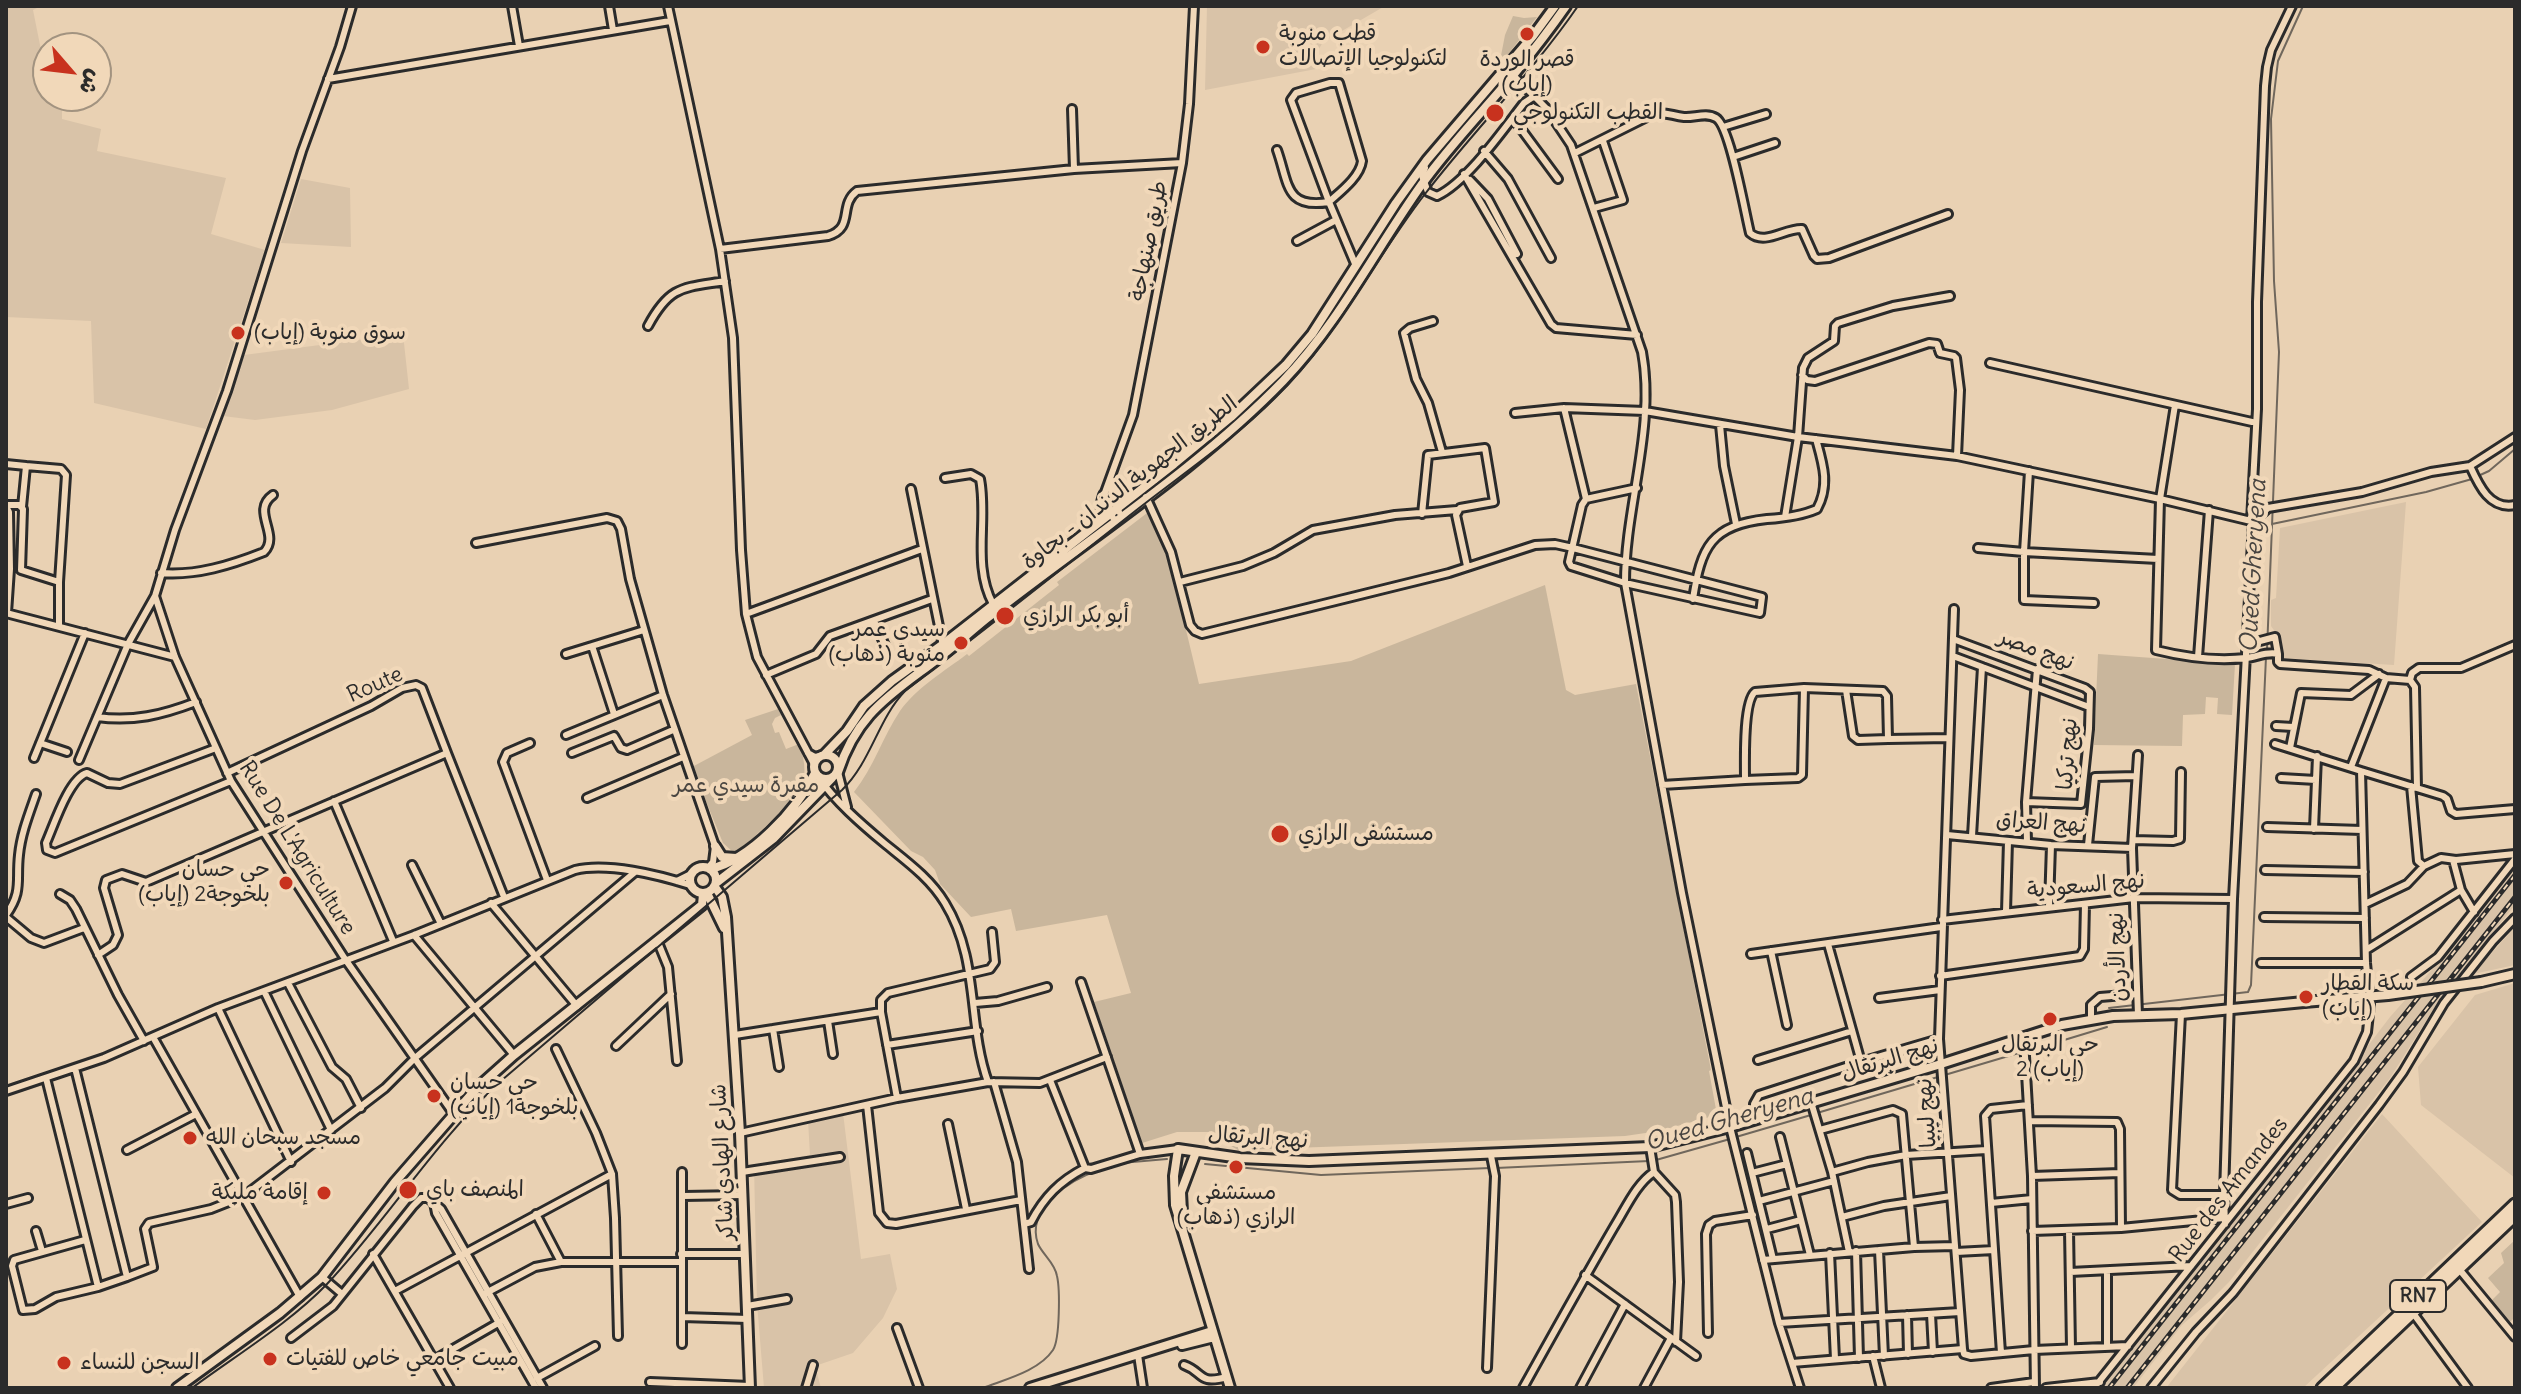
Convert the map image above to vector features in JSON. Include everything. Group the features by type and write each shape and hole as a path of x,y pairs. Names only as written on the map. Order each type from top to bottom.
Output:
{"main road":[{"name":"الطريق الجهوية الدندان - بجاوة","path":"822,756 847,731 864,706 892,681 944,648 1044,574 1116,514 1129,498 1208,436 1286,365 1312,334 1427,160 1555,6"},
{"name":"الطريق الجهوية الدندان - بجاوة","path":"715,885 774,838 835,775 844,750 883,700 993,604 1096,524 1146,497 1247,416 1312,349 1333,322 1424,182 1566,6"},
{"path":"1506,68 1513,75"},
{"path":"1096,524 1107,492 1129,498"},
{"path":"688,916 695,902 691,874 700,867 709,869 729,864 762,838 792,809 816,772 822,756 835,758 838,764 835,775 824,780 816,772"},
{"path":"715,846 722,857 736,858"},
{"path":"177,1388 300,1297 322,1277 453,1113 514,1055 702,905 705,893 715,885 715,877 709,869"},
{"name":"شارع الهادي شاكر","path":"715,885 724,904 735,1035 750,1387"},
{"path":"691,886 705,893"},
{"name":"شارع الهادي شاكر","path":"705,893 728,935"},
{"path":"702,905 713,909"},
{"name":"نهج البرتقال","path":"1178,1149 1240,1158 1309,1161 1492,1159 1651,1151 1942,1067 2091,1019 2374,997 2481,982 2515,974"},
{"path":"1178,1149 1175,1205 1230,1388"},
{"path":"1186,1241 1181,1192 1196,1152"},
{"name":"RN7","path":"2322,1388 2515,1204"},
{"name":"RN7","path":"2335,1388 2515,1216"},
{"path":"1195,1340 1207,1313"},
{"path":"1030,1388 1213,1334"},
{"path":"1195,1340 1220,1358"}],"street":[{"path":"79,760 128,644 155,596 227,391 302,151 352,6"},
{"path":"512,6 519,46"},
{"path":"609,6 613,30"},
{"path":"668,6 725,281 734,356 741,550 746,614 753,645 825,786 937,891 957,928 970,974 981,1059 1013,1147 1029,1269"},
{"name":"طريق صنهاجة","path":"1107,492 1133,415 1182,163 1189,104 1194,6"},
{"path":"2032,1231 2225,1221 2233,899 2257,409 2257,302 2265,86 2271,50 2292,6"},
{"path":"328,79 670,21"},
{"path":"1513,75 1547,109 1575,153 1637,335 1647,377 1625,583 1682,893 1731,1130 1779,1323 1800,1388"},
{"path":"1277,150 1296,199 1308,204 1329,202 1356,175 1362,165 1341,85 1337,81 1296,93 1291,100 1329,202 1336,220 1356,266"},
{"path":"1427,160 1422,176 1428,192 1437,196 1465,176 1533,97"},
{"path":"1072,109 1074,169"},
{"path":"1575,153 1653,114 1663,112 1680,117 1716,118 1723,127 1733,157 1752,237 1767,238 1802,229 1817,259 1829,258 1948,214"},
{"path":"1723,127 1766,114"},
{"path":"1513,118 1558,179"},
{"path":"1594,208 1623,200 1603,141"},
{"path":"1733,157 1775,143"},
{"path":"1484,151 1508,179 1551,258"},
{"path":"720,249 837,233 843,226 849,199 857,191 1074,169 1182,163"},
{"path":"1465,176 1488,199 1517,254"},
{"path":"1465,176 1551,324 1556,328 1637,335"},
{"path":"1297,241 1336,220"},
{"path":"648,326 659,305 670,294 682,288 725,281"},
{"path":"1785,517 1798,437 1802,375 1808,358 1834,341 1838,323 1893,306 1950,296"},
{"path":"1433,321 1404,333 1416,379 1428,403 1442,452"},
{"path":"1802,375 1807,380 1815,381 1929,343 1937,344 1940,353 1956,358 1960,390 1957,456"},
{"path":"1990,363 2252,422"},
{"path":"2175,405 2160,499 2156,650 2198,657 2246,658 2275,653"},
{"path":"1515,413 1564,408 1645,411 1798,437 1957,456 2252,522"},
{"path":"1146,497 1165,536 1190,625 1202,634 1449,573 1535,545 1555,544 1573,548 1625,563 1763,598 1760,613 1625,583 1574,568 1569,562 1573,548 1586,499 1564,408"},
{"path":"1720,425 1724,466 1736,524"},
{"path":"2252,522 2268,508 2362,492 2431,472 2470,466 2515,437"},
{"path":"1693,599 1701,561 1712,541 1723,531 1736,524 1817,509 1823,498 1825,474 1816,439"},
{"path":"1180,582 1243,566 1274,553 1313,530 1395,515 1422,514 1457,510 1494,502 1485,448 1428,455 1422,514"},
{"path":"6,464 61,469 66,475 59,625"},
{"path":"21,570 26,466"},
{"path":"2470,466 2493,502 2515,505"},
{"path":"2029,471 2024,600 2094,603"},
{"path":"945,478 971,474 980,479 983,569 987,593 993,604"},
{"path":"1586,499 1637,488"},
{"path":"911,489 944,648"},
{"path":"1107,492 1116,514"},
{"path":"161,573 183,574 219,567 267,550 271,539 264,507 273,495"},
{"path":"6,506 22,507"},
{"path":"6,506 9,512 10,569 7,613 175,657"},
{"path":"1457,510 1467,566"},
{"path":"2198,657 2209,510"},
{"path":"476,543 607,518 617,521 630,579 673,730 715,846 709,869"},
{"path":"1978,548 2158,559"},
{"path":"746,614 922,549"},
{"path":"10,569 59,582"},
{"name":"Rue De L'Agriculture","path":"155,596 175,657 231,781 345,959 453,1113"},
{"path":"766,675 816,654 830,636 932,599"},
{"name":"نهج ليبيا","path":"1954,609 1939,1039 1963,1349"},
{"path":"874,621 887,650"},
{"path":"566,654 644,630"},
{"path":"34,758 85,633"},
{"path":"2245,645 2275,637 2275,653 2280,664 2369,670 2382,676 2410,680 2415,687 2414,787 2418,861 2424,866"},
{"name":"نهج مصر","path":"1953,639 2088,690 2089,707 1953,656"},
{"path":"2410,680 2412,673 2419,668 2461,668 2515,645"},
{"path":"592,646 614,714"},
{"path":"1972,836 1982,667"},
{"path":"2027,842 2026,802 2037,669"},
{"path":"2290,748 2301,693 2351,695 2382,676"},
{"path":"2351,767 2382,676"},
{"name":"Route","path":"227,773 371,706 402,688 416,685 422,688 447,753"},
{"path":"1662,785 1798,778 1802,775 1804,688"},
{"path":"1745,780 1746,739 1751,695 1755,692 1804,688 1886,692 1888,739"},
{"path":"1846,690 1853,736 1858,740 1949,738"},
{"path":"566,735 663,695"},
{"path":"97,717 137,719 196,702"},
{"name":"نهج تركيا","path":"2026,802 2081,804 2089,707"},
{"path":"2276,726 2293,727"},
{"path":"572,753 614,736 621,748 627,750 673,730"},
{"path":"576,731 584,748"},
{"path":"40,743 67,752"},
{"path":"530,743 507,753 503,762 547,880"},
{"path":"2275,744 2443,796 2456,814 2515,809"},
{"path":"216,748 120,784 108,783 87,773 79,776 46,843 47,850 55,853 231,781"},
{"path":"98,955 113,945 118,935 104,888 106,880 122,874 146,882 447,753 504,897"},
{"path":"808,753 815,757 822,756"},
{"name":"نهج الأردن","path":"2138,755 2132,848 2138,1014"},
{"path":"2314,829 2317,756"},
{"path":"587,798 683,757"},
{"name":"Rue des Amandes","path":"2097,1385 2354,1061 2367,1032 2370,1004 2366,963 2361,771"},
{"path":"2133,840 2180,839 2181,772"},
{"path":"835,775 848,810"},
{"path":"2088,845 2095,777 2136,776"},
{"path":"2281,778 2316,780"},
{"path":"36,794 18,858 18,895 6,916 38,942 44,943 84,928"},
{"path":"334,801 393,941"},
{"path":"2267,827 2362,830"},
{"name":"نهج العراق","path":"1947,835 2051,845 2132,848"},
{"path":"2006,912 2008,841"},
{"path":"2049,906 2051,845"},
{"path":"2365,904 2407,884 2424,866 2444,857 2453,860 2515,857"},
{"path":"2411,977 2438,957 2515,857"},
{"path":"2453,860 2461,890 2474,912"},
{"path":"412,865 441,924"},
{"path":"6,1091 75,1068 218,1008 414,935 575,870 590,867 635,872 691,886"},
{"path":"2265,870 2364,872"},
{"path":"85,1240 13,1262 23,1310 30,1311 56,1297 98,1287 153,1267 145,1229 149,1223 211,1209 244,1196 361,1108 415,1058 635,872"},
{"path":"677,881 691,874"},
{"path":"2366,950 2461,890"},
{"path":"60,894 73,904 144,1041"},
{"name":"نهج السعودية","path":"1751,954 2049,906 2134,898 2233,899"},
{"path":"491,903 577,1006"},
{"path":"1940,976 2080,956 2084,949 2085,904"},
{"path":"2264,917 2365,918"},
{"path":"2151,1388 2196,1332 2233,1293 2385,1098 2444,1003 2515,918"},
{"path":"897,1098 881,1000 888,993 986,971 995,962 992,932"},
{"path":"414,935 514,1055"},
{"path":"657,940 668,967 677,1061"},
{"path":"1828,944 1861,1062"},
{"path":"1771,951 1787,1025"},
{"path":"2261,963 2366,963"},
{"path":"1081,982 1140,1154"},
{"path":"288,983 332,1067 346,1079 361,1108"},
{"path":"975,1003 998,1001 1047,987"},
{"path":"1879,998 1940,990"},
{"path":"264,991 331,1130"},
{"path":"616,1046 671,994"},
{"path":"2091,1019 2090,1009 2100,997 2137,997"},
{"path":"218,1008 291,1162"},
{"path":"735,1035 881,1012"},
{"path":"2181,1014 2172,1190 2180,1195 2224,1195"},
{"path":"828,1021 833,1054"},
{"path":"773,1029 779,1067"},
{"path":"887,1045 978,1031"},
{"path":"1758,1060 1852,1031"},
{"path":"153,1037 300,1297"},
{"path":"1756,1119 1754,1104 1759,1095 1939,1039"},
{"path":"1991,1388 2035,1385 2032,1176 2023,1042"},
{"path":"556,1049 612,1174 618,1336"},
{"path":"740,1133 897,1098 991,1082 1050,1080 1107,1057"},
{"path":"75,1068 127,1277"},
{"path":"46,1078 98,1287"},
{"path":"1050,1080 1085,1168"},
{"path":"867,1105 881,1217 887,1223 896,1224 1021,1200"},
{"path":"2001,1353 1985,1120 1991,1109 2028,1105"},
{"path":"1812,1106 1852,1251 1859,1358"},
{"path":"1819,1128 1897,1110 1902,1114 1914,1247"},
{"path":"127,1150 196,1114"},
{"path":"2029,1121 2117,1122 2120,1129 2121,1228"},
{"path":"948,1124 966,1209"},
{"path":"1780,1137 1810,1255"},
{"path":"1024,1224 1031,1222 1055,1188 1085,1168 1091,1169 1140,1154 1178,1149"},
{"path":"1832,1172 1906,1155 1986,1150"},
{"path":"1644,1388 1674,1340 1679,1282 1676,1202 1671,1190 1654,1170 1651,1151"},
{"path":"1747,1153 1773,1259"},
{"path":"742,1172 840,1157"},
{"path":"1487,1368 1495,1176 1492,1159"},
{"path":"1752,1173 1787,1164"},
{"path":"1523,1388 1585,1275 1641,1183 1654,1170"},
{"path":"682,1172 682,1344"},
{"path":"2032,1176 2120,1173"},
{"path":"395,1291 612,1174"},
{"path":"1759,1201 1834,1181"},
{"path":"683,1196 743,1195"},
{"path":"1842,1217 1884,1206 1951,1196"},
{"path":"6,1204 28,1198"},
{"path":"291,1338 324,1315 419,1200 428,1198 463,1254 536,1388"},
{"path":"1991,1203 2032,1199"},
{"path":"536,1214 561,1262"},
{"path":"1708,1333 1706,1234 1709,1225 1715,1221 1753,1215"},
{"path":"1767,1229 1801,1220"},
{"path":"2069,1230 2071,1348"},
{"path":"36,1231 42,1251"},
{"path":"1763,1260 1914,1247 1994,1250"},
{"path":"1879,1250 1884,1356"},
{"path":"1830,1253 1835,1359"},
{"path":"373,1254 450,1388"},
{"path":"485,1293 535,1267 561,1262 745,1254"},
{"path":"2070,1272 2191,1266"},
{"path":"2459,1269 2515,1337"},
{"path":"2107,1271 2107,1347"},
{"path":"1585,1275 1696,1356"},
{"path":"322,1277 342,1294"},
{"path":"747,1306 787,1299"},
{"path":"1580,1388 1625,1304"},
{"path":"1779,1323 1960,1312"},
{"path":"2413,1313 2468,1388"},
{"path":"1931,1314 1933,1352"},
{"path":"1907,1315 1908,1354"},
{"path":"682,1317 748,1319"},
{"path":"434,1360 501,1322"},
{"path":"501,1322 543,1388"},
{"path":"897,1328 919,1388"},
{"path":"537,1378 595,1346"},
{"path":"1792,1363 1963,1349 1968,1356 2128,1346"},
{"path":"1138,1355 1143,1388"},
{"path":"1873,1356 1881,1388"},
{"path":"806,1388 813,1365"},
{"path":"1184,1365 1199,1377 1216,1380 1227,1377"},
{"path":"1061,1377 1062,1388"},
{"path":"650,1382 750,1387"},
{"path":"2046,1388 2097,1385"}],"shaded area":[{"path":"6,6 41,6 33,10 37,32 32,32 32,112 62,112 62,119 101,129 97,151 226,178 211,234 265,250 206,429 94,403 91,321 6,317"},
{"name":"قطب منوبة لتكنولوجيا الإتصالات","path":"1207,6 1385,6 1323,42 1317,52 1316,69 1205,90"},
{"path":"301,179 350,188 351,247 281,243"},
{"path":"403,334 409,389 332,410 255,420 223,416 244,355"},
{"path":"2406,502 2394,665 2281,658 2278,636 2271,626 2271,600 2276,598 2280,528"},
{"path":"2515,865 2515,905 2441,997 2390,1078 2229,1282 2182,1325 2133,1388 2100,1388 2234,1221 2390,1017 2437,964"},
{"path":"2515,927 2515,965 2473,974"},
{"path":"2515,983 2515,1178 2421,1105 2418,1067 2475,995"},
{"path":"843,1113 861,1259 890,1254 897,1289 883,1318 853,1353 815,1366 821,1388 764,1388 757,1303 754,1165 810,1155 808,1120"},
{"path":"2382,1114 2482,1222 2303,1388 2166,1388"}],"green space":[{"path":"1513,16 1537,17 1499,66 1505,35"},
{"name":"مستشفى الرازي","path":"1151,510 1167,551 1199,684 1351,661 1545,585 1566,690 1575,695 1636,684 1711,1070 1717,1115 1659,1131 1625,1136 1238,1150 1208,1132 1177,1132 1142,1143 1094,1002 1131,993 1107,915 1016,931 1011,909 971,917 940,884 935,870 923,857 911,851 854,792 900,711 914,695 967,654 969,656 1059,585 1057,582"},
{"path":"2098,654 2235,664 2232,715 2217,714 2218,698 2206,697 2205,714 2183,715 2182,746 2094,745"},
{"name":"مقبرة سيدي عمر","path":"778,709 781,715 772,724 775,733 779,732 786,749 799,744 804,764 803,783 798,796 739,851 733,852 723,843 692,767 752,735 745,720"},
{"path":"2515,1240 2515,1318 2509,1322 2491,1301 2500,1292 2488,1278 2504,1263 2501,1253"}],"waterway":[{"name":"Oued Gheryena","path":"2267,650 2279,352 2274,281 2271,119 2278,61 2303,6"},
{"path":"2478,476 2489,471 2515,449"},
{"path":"2272,524 2426,492 2472,479"},
{"name":"Oued Gheryena","path":"2109,1008 2248,992 2251,985 2266,657"},
{"name":"Oued Gheryena","path":"2028,1051 2107,1027"},
{"name":"Oued Gheryena","path":"1817,1113 2022,1052"},
{"name":"Oued Gheryena","path":"1736,1137 1811,1115"},
{"name":"Oued Gheryena","path":"1656,1160 1730,1139"},
{"path":"1121,1163 1167,1159"},
{"name":"Oued Gheryena","path":"1496,1168 1649,1161"},
{"name":"Oued Gheryena","path":"1205,1164 1321,1175 1490,1168"},
{"path":"983,1388 1031,1369 1053,1350 1058,1325 1058,1282 1054,1267 1038,1244 1038,1218 1044,1207 1064,1188 1099,1170"}],"tram line":[{"path":"192,1388 313,1298 371,1233 455,1128 502,1080 842,790 860,767 888,714 905,691 1224,443 1275,398 1336,325 1425,194 1542,55 1578,6"}],"railway":[{"path":"2109,1388 2515,875"},
{"path":"2127,1388 2515,897"}],"place":[{"name":"قصر الوردة (إياب)","path":"1527,34"},
{"name":"قطب منوبة لتكنولوجيا الإتصالات","path":"1263,47"},
{"name":"القطب التكنولوجي","path":"1495,113"},
{"name":"سوق منوبة (إياب)","path":"238,333"},
{"name":"أبو بكر الرازي","path":"1005,616"},
{"name":"سيدي عمر منوبة (ذهاب)","path":"961,643"},
{"name":"مستشفى الرازي","path":"1280,834"},
{"name":"حي حسان بلخوجة2 (إياب)","path":"286,883"},
{"name":"سكة القطار (إياب)","path":"2306,997"},
{"name":"حي البرتقال 2 (إياب)","path":"2050,1019"},
{"name":"حي حسان بلخوجة1 (إياب)","path":"434,1096"},
{"name":"مسجد سبحان الله","path":"190,1138"},
{"name":"مستشفى الرازي (ذهاب)","path":"1236,1167"},
{"name":"المنصف باي","path":"408,1190"},
{"name":"إقامة مليكة","path":"324,1193"},
{"name":"مبيت جامعي خاص للفتيات","path":"270,1359"},
{"name":"السجن للنساء","path":"64,1363"}]}
